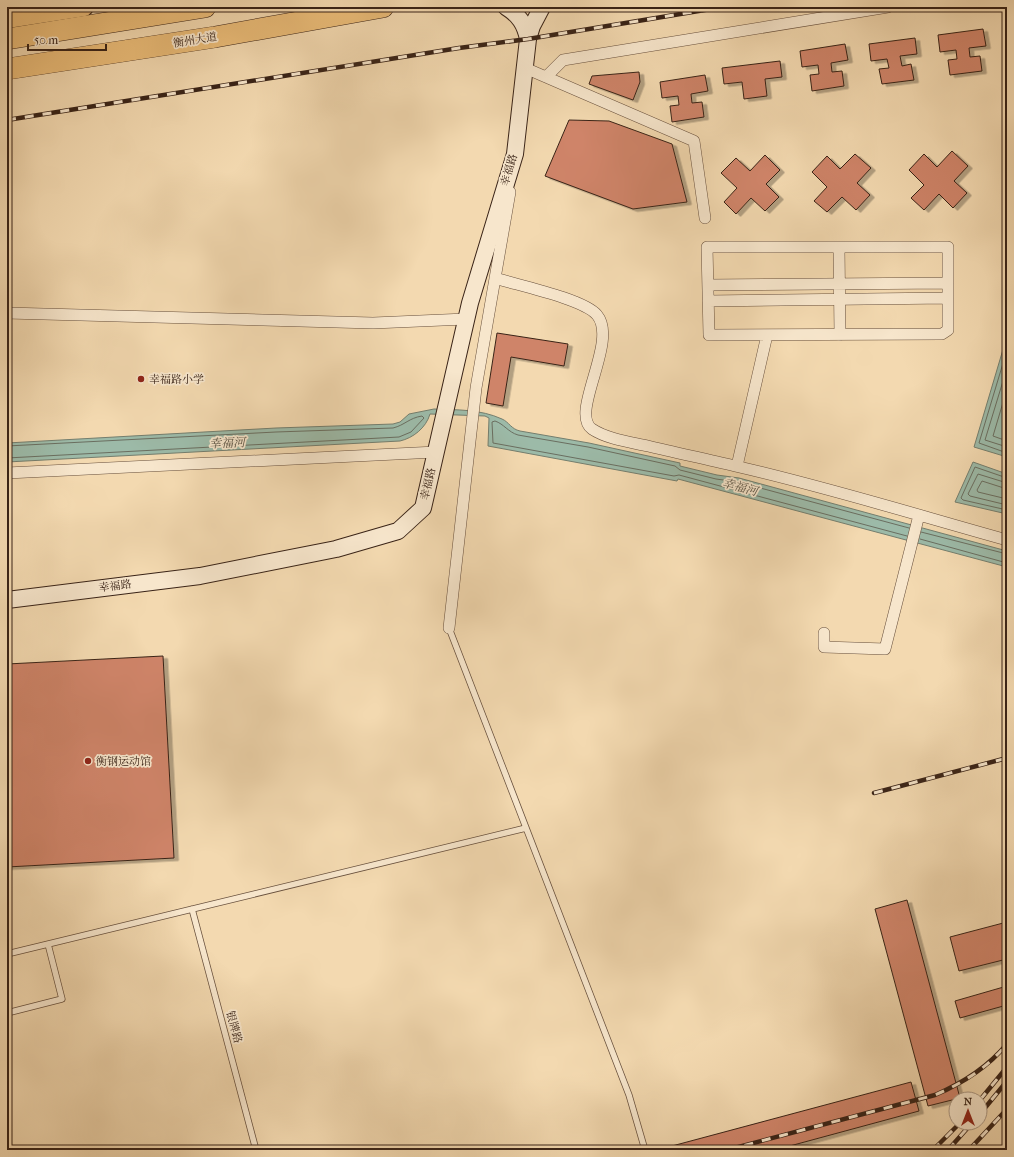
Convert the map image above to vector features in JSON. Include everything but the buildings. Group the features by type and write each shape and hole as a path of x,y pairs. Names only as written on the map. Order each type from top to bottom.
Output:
{"highway":[{"path":"7,39 205,7"},
{"name":"衡州大道","path":"7,69 215,37 383,7"}],"main road":[{"path":"7,19 33,11 84,7"}],"street":[{"path":"506,7 519,17 525,25 528,39"},
{"path":"528,39 534,22 542,7"},
{"path":"546,77 563,60 888,7"},
{"name":"幸福路","path":"7,600 200,576 336,549 398,531 423,508 466,319 515,154 528,39"},
{"path":"525,68 694,141 705,218"},
{"path":"449,628 476,388 515,154"},
{"path":"707,247 948,247 948,283 948,330 942,334 709,336 707,247"},
{"path":"839,247 840,335"},
{"path":"495,278 585,305 597,315 604,328 602,346 586,408 586,419 590,428 616,439 737,466 1007,540"},
{"path":"708,284 948,283"},
{"path":"708,300 948,298"},
{"path":"7,313 373,324 466,319"},
{"path":"737,466 767,335"},
{"path":"7,473 436,452"},
{"path":"824,633 824,647 885,649 919,515"}],"lane":[{"path":"449,628 629,1095 645,1150"},
{"path":"7,954 526,828"},
{"name":"银牌路","path":"192,909 256,1150"},
{"path":"7,1013 62,999 48,944"}],"water":[{"path":"1007,336 1007,457 974,447"},
{"name":"幸福河","path":"434,409 485,413 502,419 514,429 520,431 589,443 680,463 680,466 717,475 739,478 1007,551 1007,567 678,479 677,481 488,446 489,418 485,416 430,414 425,424 418,432 405,440 400,441 7,462 7,443 276,428 393,424 400,422 409,414"},
{"path":"973,462 1007,474 1007,514 955,502"}],"railway":[{"path":"7,120 459,48 528,39 723,7"},
{"path":"874,793 1007,758"},
{"path":"727,1150 935,1095 965,1080 983,1068 1007,1044"},
{"path":"987,1091 1007,1067"},
{"path":"988,1104 1007,1081"},
{"path":"969,1150 1007,1109"},
{"path":"933,1150 952,1131"},
{"path":"948,1150 965,1131"}],"place":[{"name":"幸福路小学","path":"141,379"},
{"name":"衡钢运动馆","path":"88,761"}]}
